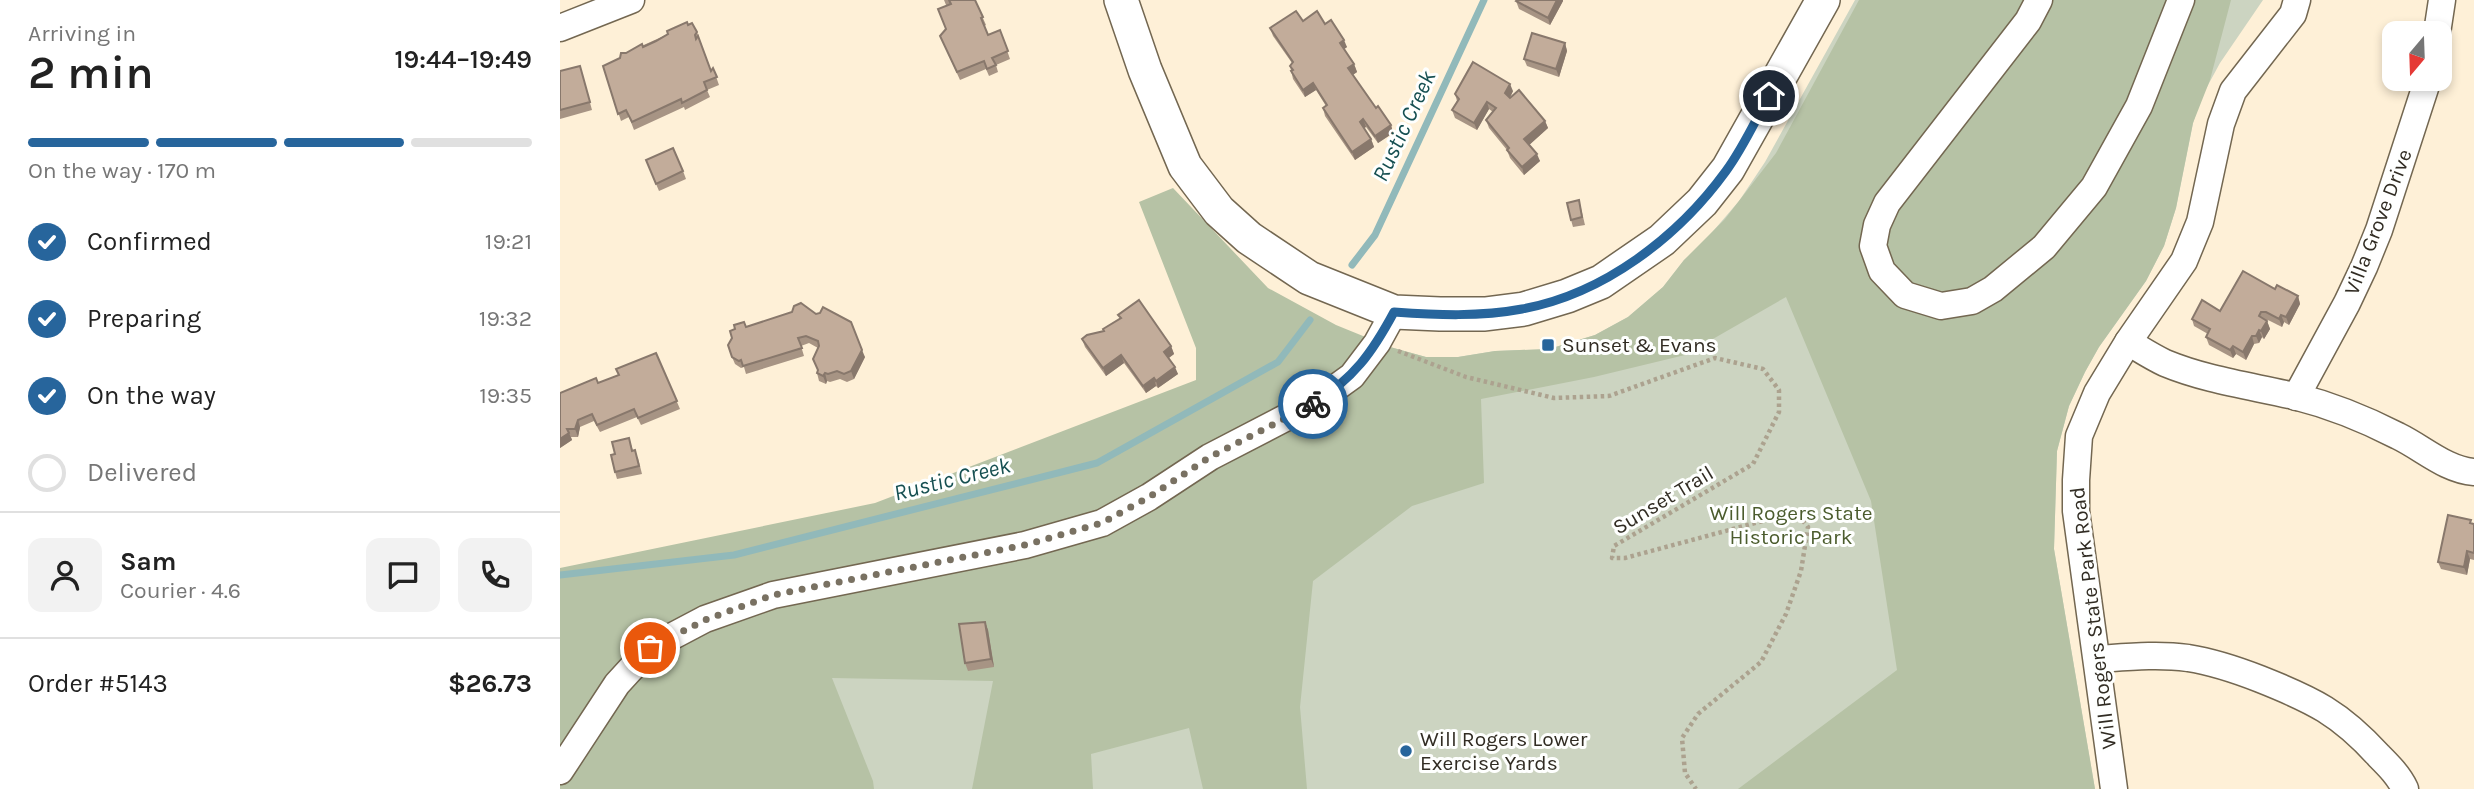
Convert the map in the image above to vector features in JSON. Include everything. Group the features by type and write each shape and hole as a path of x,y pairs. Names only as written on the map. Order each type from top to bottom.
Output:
{"main road":[{"path":"1121,0 1145,70 1180,156 1201,190 1219,211 1250,238 1309,278 1394,312 1485,314 1524,309 1590,287 1634,261 1662,240 1702,202 1728,169 1823,0"}],"street":[{"path":"560,28 631,0"},
{"path":"2039,0 2028,21 1887,203 1877,225 1873,246 1882,271 1905,295 1941,306 1972,301 1993,289 2044,247 2094,187 2138,106 2181,0"},
{"name":"Will Rogers State Park Road","path":"2114,789 2076,512 2079,436 2097,393 2128,342 2184,261 2200,222 2221,124 2233,91 2292,14 2297,0"},
{"path":"2439,21 2442,0"},
{"name":"Villa Grove Drive","path":"2296,397 2364,267 2379,230 2424,91"},
{"path":"560,771 617,684 650,648 705,620 773,595 1025,545 1102,523 1149,497 1210,457 1316,402 1352,376 1377,343 1394,312"},
{"path":"2128,342 2165,363 2357,416 2400,436 2455,468 2474,472"},
{"path":"2098,659 2155,656 2189,658 2232,668 2308,698 2336,715 2360,735 2406,789"}],"path":[{"name":"Sunset Trail","path":"1387,347 1466,377 1554,398 1609,396 1715,358 1763,369 1779,390 1779,412 1753,464 1614,546 1612,558 1625,558 1796,512 1808,527 1797,582 1786,614 1761,662 1698,714 1682,738 1685,773 1696,789"}],"green space":[{"name":"Will Rogers State Historic Park","path":"1855,0 2263,0 2220,63 2201,98 2193,123 2176,208 2164,246 2146,281 2099,347 2085,372 2069,406 2057,451 2054,549 2095,789 562,789 1390,347 1426,357 1549,349 1595,335 1628,317 1663,287 1684,260 1702,244 1739,201 1765,162"},
{"name":"Will Rogers State Historic Park","path":"1859,0 2231,0 2210,80 2193,123 2176,208 2164,246 2146,281 2099,347 2085,372 2069,406 2057,451 2054,549 2095,789 1738,789 1897,670 1871,501 1786,297 1685,355 1594,377 1481,399 1484,483 1412,506 1313,581 1300,707 1307,789 1203,789 1189,728 1091,754 1093,789 972,789 993,681 832,678 874,789 560,789 560,568 875,503 1196,380 1196,348 1139,202 1173,188 1268,288 1336,325 1390,347 1426,357 1549,349 1595,335 1628,317 1663,287 1684,260 1725,219 1776,153"}],"building":[{"path":"949,0 975,0 988,35 1000,30 1008,51 992,58 996,65 987,69 984,61 957,72 940,36 946,29 938,9 951,4"},
{"path":"1517,0 1557,0 1548,18"},
{"path":"1296,11 1303,21 1317,11 1325,24 1331,20 1344,40 1340,43 1354,64 1348,68 1391,125 1375,136 1363,119 1360,122 1371,139 1352,152 1323,108 1327,105 1313,83 1303,90 1291,71 1293,62 1270,28"},
{"path":"687,22 688,25 692,23 697,32 696,39 698,36 711,71 713,68 717,77 704,82 707,90 682,103 681,99 632,122 626,110 618,114 603,66 620,58 621,53 656,41 668,34 667,31"},
{"path":"1532,33 1565,43 1556,69 1524,59"},
{"path":"1473,62 1510,84 1505,93 1510,98 1519,90 1545,121 1524,139 1537,154 1522,167 1486,120 1496,108 1487,102 1474,123 1452,110 1459,99 1455,94"},
{"path":"580,66 590,102 560,110 560,71"},
{"path":"673,148 683,171 656,184 646,160"},
{"path":"1579,200 1582,217 1571,220 1567,203"},
{"path":"2243,271 2275,289 2277,285 2298,296 2286,317 2281,315 2279,319 2261,312 2259,316 2267,321 2256,336 2252,336 2243,352 2233,346 2230,350 2206,337 2210,329 2192,319 2202,300 2220,311"},
{"path":"1139,300 1171,346 1164,352 1175,367 1156,381 1154,378 1143,386 1121,355 1103,368 1082,339 1104,331 1103,329 1121,318 1118,315"},
{"path":"801,303 816,314 820,313 823,307 851,322 862,350 851,371 844,374 837,371 825,373 823,376 817,373 813,359 819,346 818,341 806,336 798,338 802,348 743,366 741,360 732,357 728,345 732,338 730,331 735,329 734,325 744,322 746,327 792,312 794,306"},
{"path":"656,353 677,401 638,418 634,409 597,425 592,414 578,420 575,429 567,429 569,433 560,439 560,393 596,378 598,383 619,375 616,369"},
{"path":"629,438 639,466 615,472 611,455 615,454 612,442"},
{"path":"2448,515 2471,520 2470,523 2474,524 2474,553 2467,551 2464,567 2438,562"},
{"path":"985,622 991,659 965,663 959,624"}],"waterway":[{"name":"Rustic Creek","path":"1352,265 1375,235 1484,0"},
{"name":"Rustic Creek","path":"560,575 734,555 1097,463 1278,362 1310,320"}],"way so far":[{"path":"650,648 705,620 773,595 1025,545 1102,523 1149,497 1210,457 1313,404"}],"place":[{"name":"Sunset & Evans","path":"1548,345"},
{"name":"Will Rogers Lower Exercise Yards","path":"1406,751"}],"route":[{"path":"1313,404 1352,376 1377,343 1394,312 1485,314 1524,309 1601,282 1634,261 1662,240 1702,202 1728,169 1769,96"}]}
